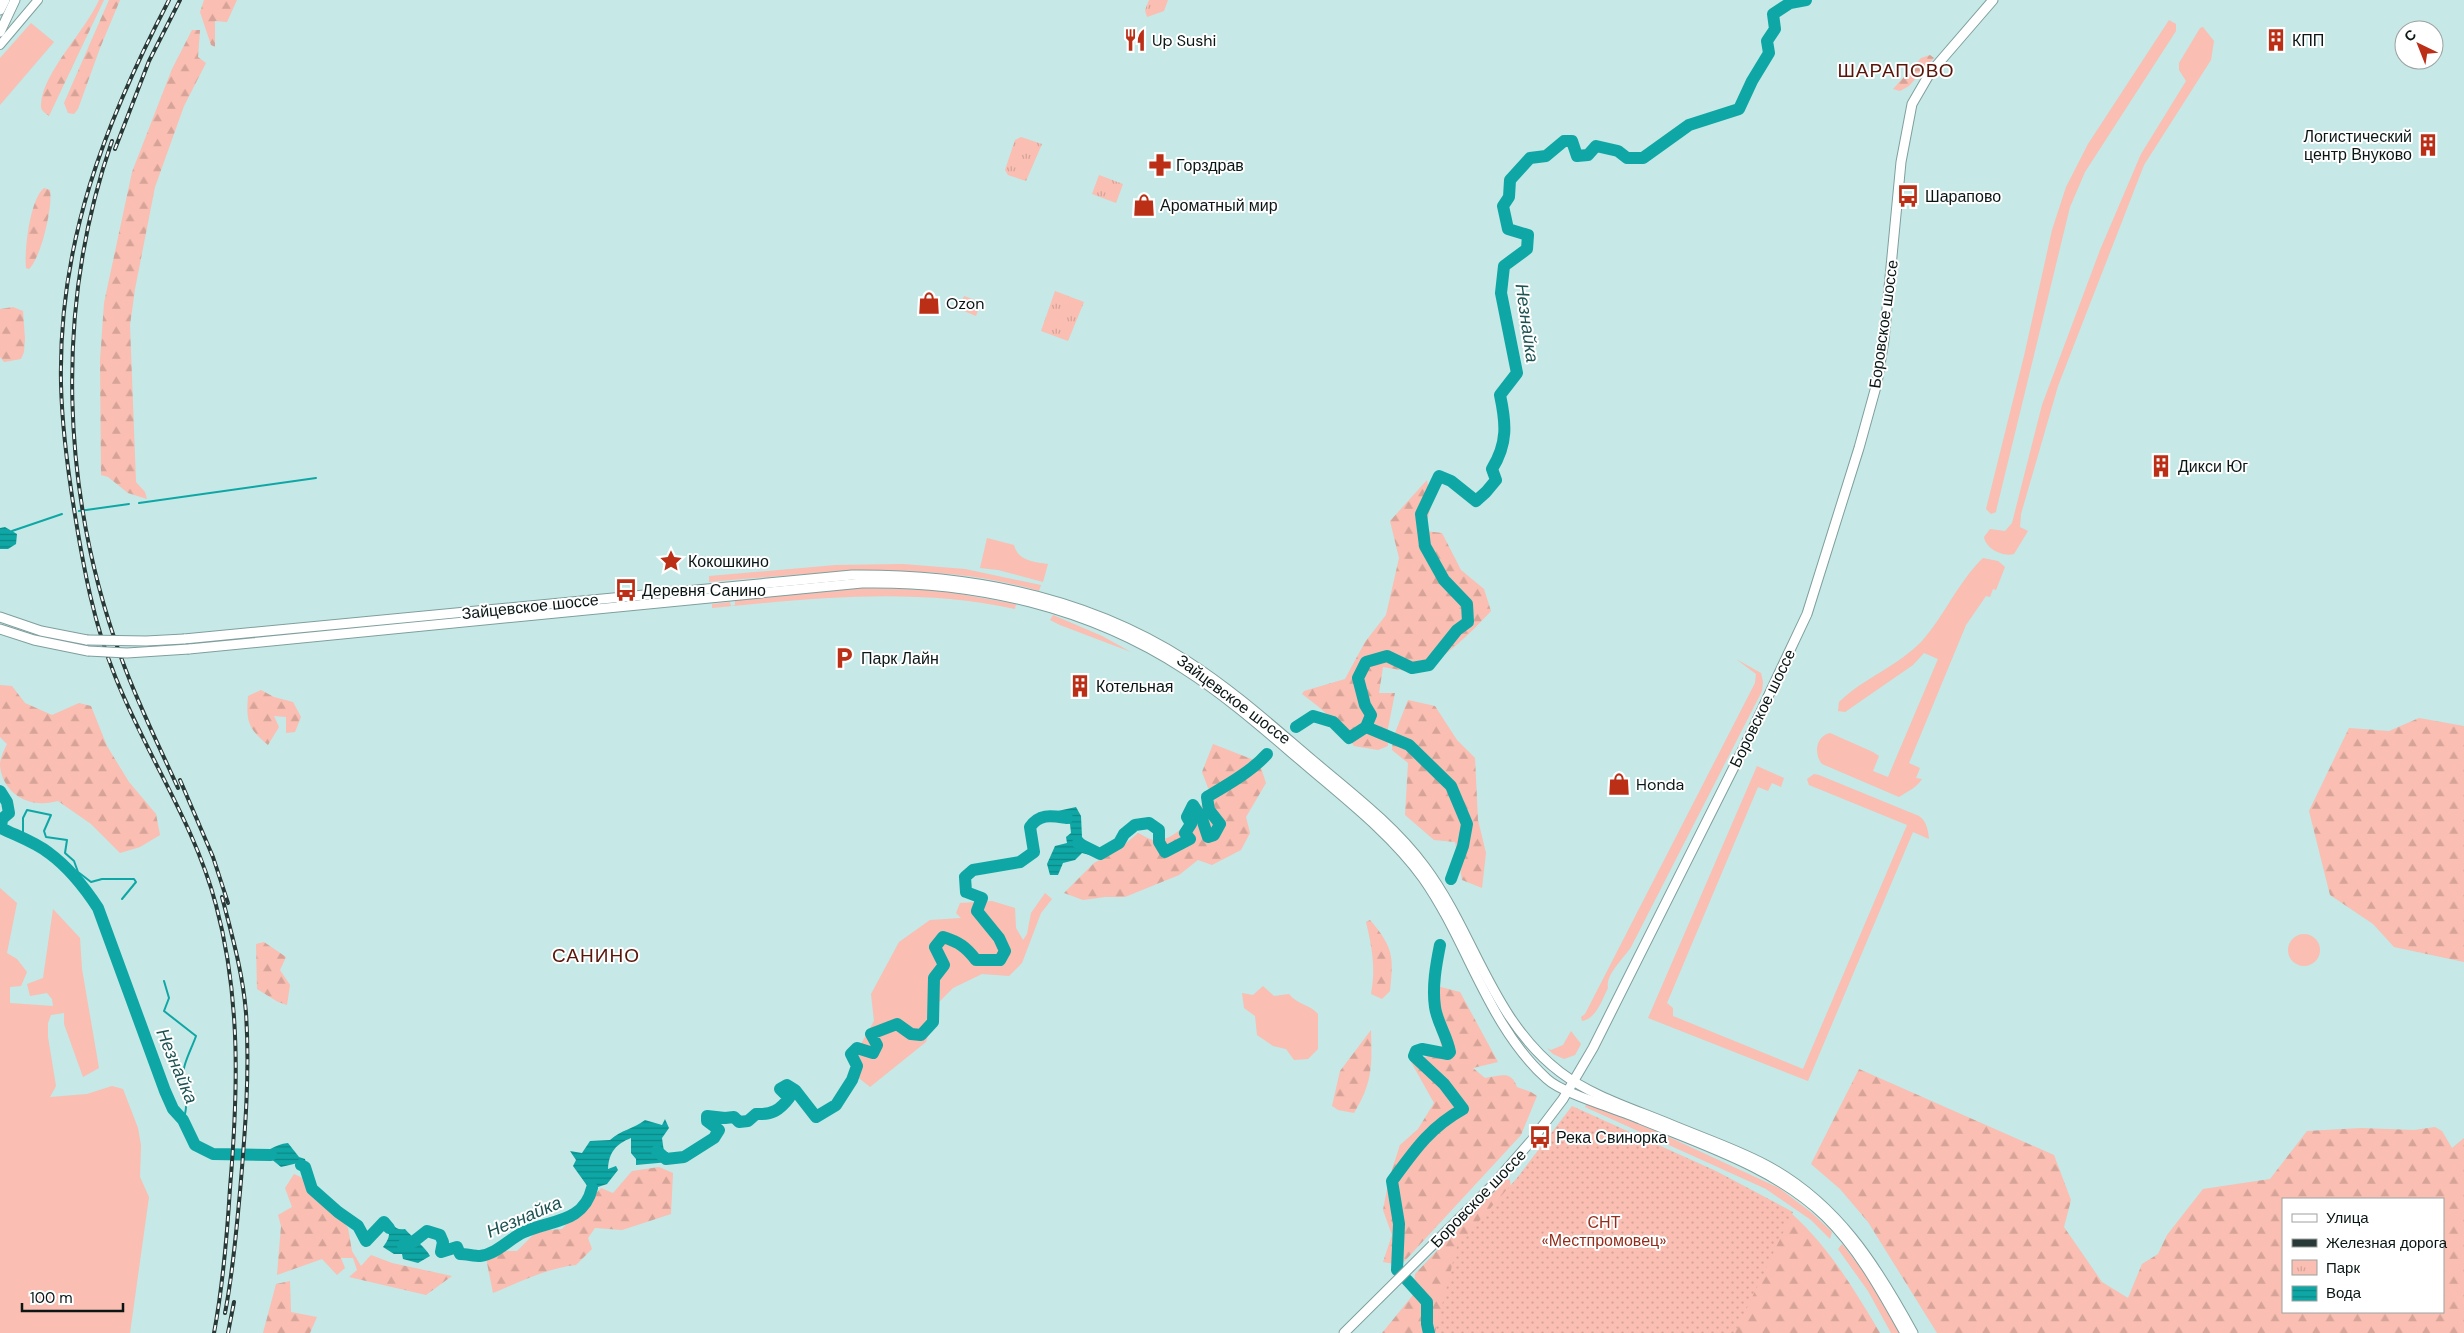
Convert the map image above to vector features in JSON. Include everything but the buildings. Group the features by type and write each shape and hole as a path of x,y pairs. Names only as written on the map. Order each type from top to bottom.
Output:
{"main road":[{"path":"0,10 5,0"},
{"path":"0,32 15,0"},
{"name":"Боровское шоссе","path":"1344,1333 1491,1188 1532,1140 1568,1091 1578,1084 1749,738 1802,627 1837,520 1877,383 1884,340 1901,162 1912,104 1930,73 1993,0"},
{"name":"Зайцевское шоссе","path":"0,618 41,631 80,639 138,642 852,575 908,575 957,579 1007,587 1049,598 1123,626 1191,664 1265,720 1376,815 1416,856 1438,885 1462,927 1491,989 1518,1028 1558,1070 1578,1084 1762,1163 1802,1187 1830,1211 1863,1249 1913,1333"},
{"name":"Зайцевское шоссе","path":"0,629 50,644 97,652 138,653 862,583 964,588 998,594 1073,614 1119,633 1170,660 1201,680 1261,727 1384,834 1425,881 1453,928 1492,1004 1523,1052 1548,1081 1750,1167 1800,1196 1824,1215 1856,1254 1878,1284 1905,1333"}],"street":[{"path":"0,45 38,0"}],"green space":[{"path":"99,0 104,0 49,116 43,111 41,106 49,78"},
{"path":"109,0 120,0 78,109 74,114 68,113 64,103"},
{"path":"204,0 237,0 227,22 215,21 215,47 211,45 200,12"},
{"path":"1149,0 1168,0 1164,11 1147,17 1145,10"},
{"path":"2169,20 2176,24 2176,31 2085,172 2070,207 1996,512 1991,514 1986,509 2024,356 2052,230 2066,187 2088,144"},
{"path":"31,23 54,42 0,105 0,58"},
{"path":"2203,27 2214,41 2211,60 2144,165 2058,386 2021,514 2020,527 2028,531 2014,554 2000,553 1988,545 1984,537 1990,529 2005,531 2012,523 2042,405 2100,250 2141,154 2186,81 2179,70 2179,63 2200,28"},
{"path":"192,30 200,30 198,57 206,63 184,106 155,187 130,325 136,482 145,492 147,499 128,493 108,477 101,475 100,360 104,303 132,172 172,69"},
{"path":"1930,55 1934,58 1909,86 1900,91 1893,89 1921,58"},
{"path":"1021,137 1042,144 1026,181 1008,175 1005,170 1015,140"},
{"path":"1099,175 1123,184 1116,203 1092,194"},
{"path":"44,188 50,190 48,219 38,254 29,269 26,268 26,260 29,225 35,203"},
{"path":"1055,291 1084,302 1068,341 1041,331"},
{"path":"964,296 981,302 976,316 959,309"},
{"path":"13,307 23,311 24,352 21,359 4,362 0,357 0,309"},
{"path":"1427,480 1431,505 1425,531 1442,533 1461,570 1484,589 1491,611 1457,645 1418,673 1383,667 1379,693 1395,693 1387,733 1388,746 1378,750 1354,746 1331,718 1302,694 1304,691 1345,679 1365,642 1386,615 1399,558 1390,521"},
{"path":"987,538 1014,545 1019,554 1027,560 1048,564 1043,582 998,570 980,568"},
{"path":"1983,558 1998,561 2005,567 1996,590 1993,589 1990,597 1986,596 1966,625 1909,763 1920,768 1916,778 1922,779 1911,790 1899,797 1822,764 1819,760 1817,746 1821,738 1830,733 1879,756 1873,771 1888,777 1938,659 1924,653 1913,665 1845,712 1838,711 1839,702 1859,686 1913,650 1922,641 1966,577"},
{"path":"903,564 965,569 1041,585 1039,591 998,581 956,575 874,571 833,572 709,582 709,576 836,565"},
{"path":"863,588 937,590 1016,604 1015,609 939,598 864,596 712,608 712,604 730,602 731,606 735,605 735,599"},
{"path":"1053,615 1102,636 1131,652 1060,625 1050,620"},
{"path":"1736,659 1761,673 1762,691 1631,947 1612,972 1608,988 1601,1003 1591,1017 1582,1021 1581,1017 1585,1014 1755,683 1756,674"},
{"path":"0,685 12,686 25,703 52,715 79,703 91,706 107,746 129,782 156,814 160,835 140,847 120,853 91,824 58,801 31,802 17,796 7,785 1,771 0,760 7,744 0,737"},
{"path":"261,690 274,697 293,702 301,717 295,732 286,733 286,717 274,716 279,727 268,745 252,729 247,712 248,696"},
{"path":"1408,700 1435,706 1457,740 1475,758 1478,820 1486,853 1482,888 1462,880 1455,842 1434,840 1405,815 1408,763 1392,750 1393,738"},
{"path":"2419,718 2464,726 2464,962 2394,947 2373,924 2330,895 2309,811 2349,728 2389,731"},
{"path":"1213,744 1259,762 1266,783 1246,817 1250,833 1241,850 1212,865 1198,860 1179,875 1125,897 1083,900 1064,893 1094,863 1118,850 1138,833 1153,840 1162,840 1179,831 1186,824 1210,793 1202,772"},
{"path":"1757,766 1784,778 1781,787 1772,783 1768,791 1758,787 1667,1003 1673,1008 1673,1016 1803,1069 1907,825 1809,785 1807,779 1814,774 1819,775 1919,816 1922,818 1928,832 1929,839 1913,832 1808,1081 1648,1018"},
{"path":"0,888 17,903 7,953 17,959 27,972 21,986 10,987 10,1003 53,1006 52,999 47,993 30,996 27,984 43,978 53,909 80,938 82,969 99,1068 83,1077 64,1024 64,1013 51,1015 48,1023 48,1037 56,1086 50,1097 87,1094 112,1086 123,1089 138,1128 141,1145 140,1177 149,1197 130,1333 0,1333"},
{"path":"1045,893 1052,899 1041,913 1022,963 1009,976 982,974 953,988 938,1003 926,1042 870,1087 850,1071 862,1042 874,1021 871,994 899,942 930,920 961,918 956,913 960,903 992,901 1015,908 1016,928 1023,940 1027,934 1031,913"},
{"path":"1370,920 1378,929 1390,952 1392,969 1390,991 1382,999 1371,994 1373,958 1366,922"},
{"path":"2304,934 2315,939 2320,950 2315,961 2304,966 2293,961 2288,950 2293,939"},
{"path":"264,942 286,957 280,970 290,985 287,1005 278,1002 257,989 256,944"},
{"path":"1263,986 1274,996 1289,994 1292,998 1318,1014 1318,1049 1308,1059 1294,1060 1286,1049 1273,1046 1257,1035 1255,1016 1244,1008 1242,993 1253,995"},
{"path":"1437,986 1460,992 1498,1062 1473,1068 1485,1078 1501,1075 1508,1076 1512,1078 1517,1087 1537,1096 1521,1135 1401,1265 1383,1262 1392,1235 1383,1210 1389,1179 1400,1145 1418,1129 1434,1103 1410,1060 1443,1053 1433,1012"},
{"path":"1371,1030 1371,1063 1365,1092 1354,1113 1338,1110 1332,1106 1340,1071"},
{"path":"1571,1031 1581,1044 1575,1055 1564,1059 1553,1054 1547,1048 1551,1050 1563,1045"},
{"path":"1859,1069 2054,1155 2071,1200 2064,1227 2102,1282 2128,1298 2142,1264 2158,1254 2167,1235 2203,1189 2270,1179 2307,1131 2361,1128 2414,1130 2435,1127 2442,1131 2452,1148 2464,1138 2464,1333 1937,1333 1868,1222 1840,1189 1811,1164"},
{"path":"1587,1103 1658,1132 1779,1188 1812,1213 1832,1232 1830,1239 1811,1220 1766,1189 1585,1107"},
{"name":"СНТ «Местпромовец»","path":"1572,1106 1716,1171 1793,1212 1735,1333 1435,1333 1457,1246 1517,1178"},
{"path":"659,1167 673,1173 671,1214 622,1230 595,1228 588,1238 592,1249 576,1265 544,1272 493,1293 486,1258 501,1251 517,1251 537,1231 562,1229 601,1188 613,1193 632,1171"},
{"path":"294,1174 307,1180 312,1189 332,1207 348,1228 352,1251 361,1266 371,1255 392,1263 452,1276 426,1295 349,1277 357,1270 353,1258 341,1258 345,1268 337,1275 322,1259 277,1275 281,1226 278,1215 292,1207 285,1188"},
{"path":"1505,1179 1510,1180 1511,1192 1437,1333 1382,1333 1413,1295 1415,1274"},
{"path":"1790,1212 1829,1254 1880,1333 1734,1333"},
{"path":"1842,1244 1864,1272 1900,1333 1891,1333 1868,1291 1838,1249"},
{"path":"290,1281 291,1312 317,1317 310,1333 263,1333 276,1284"}],"water":[{"path":"5,527 17,534 16,544 8,549 0,549 0,528"},
{"path":"1076,807 1081,816 1082,837 1092,848 1093,856 1082,853 1075,860 1063,863 1058,875 1050,875 1047,864 1055,846 1067,843 1066,837 1071,833 1070,824 1051,818 1053,812"},
{"path":"665,1119 669,1128 662,1138 664,1152 670,1158 669,1162 636,1165 636,1159 631,1153 631,1138 626,1140 614,1149 610,1158 608,1169 616,1166 618,1170 607,1184 598,1187 586,1204 583,1202 588,1187 573,1166 576,1160 570,1151 582,1153 590,1141 610,1140 645,1120 662,1125"},
{"path":"288,1143 299,1157 305,1159 308,1179 298,1163 281,1167 270,1158 254,1155"},
{"path":"386,1217 398,1229 405,1229 430,1256 418,1263 403,1259 402,1254 394,1254 383,1247 388,1239 389,1232 386,1227 378,1229 381,1218"}],"waterway":[{"name":"Незнайка","path":"1296,727 1313,716 1333,722 1349,738 1366,727 1371,715 1365,705 1358,678 1366,662 1387,656 1412,668 1429,665 1457,630 1468,622 1467,604 1444,580 1425,546 1421,514 1439,476 1451,481 1476,501 1496,480 1492,469 1501,450 1504,433 1504,415 1500,395 1517,373 1501,293 1504,266 1527,249 1528,235 1508,229 1503,206 1509,197 1510,180 1530,158 1546,156 1564,141 1572,141 1577,156 1588,155 1596,146 1618,151 1627,158 1643,158 1689,125 1739,109 1752,81 1769,53 1767,41 1775,29 1773,14 1790,3 1806,0"},
{"path":"139,503 316,478"},
{"path":"79,511 129,504"},
{"path":"12,531 62,514"},
{"path":"1366,727 1409,745 1451,786 1467,824 1463,846 1451,879"},
{"name":"Незнайка","path":"1078,843 1100,854 1119,843 1124,834 1135,825 1149,823 1159,830 1159,842 1165,852 1190,839 1185,833 1191,824 1187,817 1193,805 1202,819 1208,837 1214,835 1220,824 1209,810 1207,797 1247,772 1267,754"},
{"name":"Незнайка","path":"0,791 7,802 9,813 2,819 1,828 44,849 76,878 98,908 165,1091 173,1109 183,1120 195,1145 213,1154 271,1155"},
{"path":"23,837 23,818 27,810 51,815 44,831 46,837 67,840 65,853 74,861 78,872 91,882 102,879 134,879 136,882 122,899"},
{"name":"Незнайка","path":"657,1151 666,1159 684,1157 714,1138 719,1130 707,1121 707,1116 734,1117 739,1122 748,1121 756,1114 767,1114 775,1111 789,1098 780,1089 787,1085 795,1090 816,1117 836,1105 852,1080 857,1066 851,1054 857,1048 873,1053 877,1045 871,1034 897,1024 911,1034 921,1035 933,1022 934,978 944,965 935,947 943,937 962,946 976,960 1000,960 1005,951 999,938 977,911 982,898 966,892 965,877 973,870 1020,862 1034,852 1030,827 1038,819 1047,816 1067,818"},
{"path":"1397,1270 1399,1224 1392,1181 1431,1132 1463,1109 1444,1084 1414,1056 1416,1051 1422,1049 1448,1054 1450,1052 1436,1013 1434,999 1435,976 1440,945"},
{"path":"164,981 169,998 164,1011 196,1036 184,1066 186,1108 183,1120"},
{"name":"Незнайка","path":"301,1165 305,1167 312,1189 338,1212 358,1226 366,1241 384,1222 389,1228"},
{"name":"Незнайка","path":"403,1245 413,1242 427,1231 440,1235 443,1242 441,1252 457,1247 460,1254 486,1255 524,1232 565,1219 574,1214 582,1208 592,1188"},
{"path":"1407,1280 1427,1302 1429,1333"}],"railway":[{"path":"169,0 125,92 106,138 90,185 77,233 68,281 62,332 61,384 70,482 95,617 127,705 183,817 207,875 216,905 230,975 234,1010 235,1116 226,1243 214,1333"},
{"path":"115,149 149,61 180,0"},
{"path":"112,141 93,204 81,269 74,335 72,401 77,467 87,532 102,597 128,676 178,788"},
{"path":"180,780 213,857 228,903"},
{"path":"222,897 237,955 242,984 246,1013 247,1058 240,1192 225,1313"},
{"path":"228,1333 234,1302"}],"place":[{"name":"Up Sushi","path":"1135,40"},
{"name":"КПП","path":"2276,40"},
{"name":"Логистический центр Внуково","path":"2428,145"},
{"name":"Горздрав","path":"1160,165"},
{"name":"Шарапово","path":"1908,196"},
{"name":"Ароматный мир","path":"1144,205"},
{"name":"Ozon","path":"929,303"},
{"name":"Дикси Юг","path":"2161,466"},
{"name":"Кокошкино","path":"671,561"},
{"name":"Деревня Санино","path":"626,590"},
{"name":"Парк Лайн","path":"844,658"},
{"name":"Котельная","path":"1080,686"},
{"name":"Honda","path":"1619,784"},
{"name":"Река Свинорка","path":"1540,1137"}],"district":[{"name":"ШАРАПОВО","path":"1896,70"},
{"name":"САНИНО","path":"596,955"}]}
